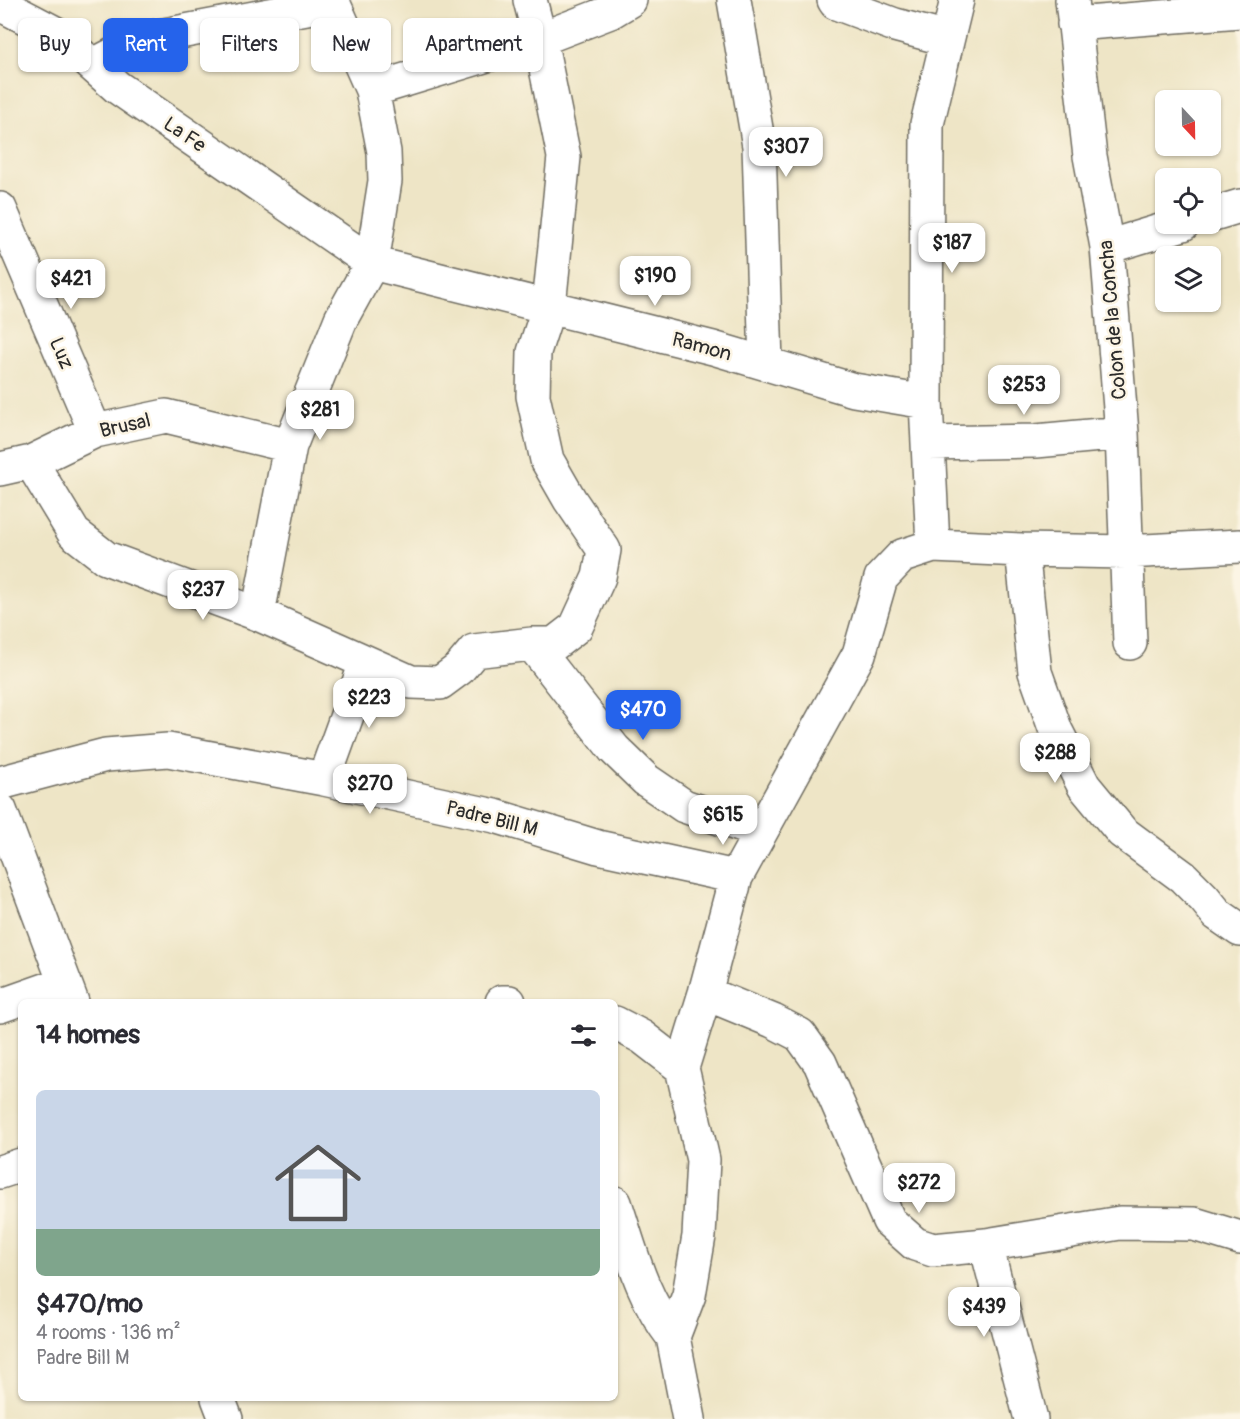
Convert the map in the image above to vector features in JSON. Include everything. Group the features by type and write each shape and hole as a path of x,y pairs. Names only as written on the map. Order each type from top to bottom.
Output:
{"street":[{"path":"530,0 535,18"},
{"path":"543,38 610,12 630,0"},
{"path":"734,0 759,146 766,363"},
{"path":"834,0 836,3 895,25 947,39"},
{"path":"933,546 926,402 927,124 957,0"},
{"path":"94,65 143,39 332,1 372,90 384,152 385,181 372,263 341,319 290,446 258,614"},
{"name":"La Fe","path":"0,4 57,34 117,87 372,263"},
{"path":"1073,12 1240,11"},
{"name":"Colon de la Concha","path":"1073,12 1090,156 1107,247 1122,433 1130,643"},
{"path":"15,465 74,533 106,558 258,614 411,682 440,683 459,669 474,651 532,644 554,644 576,627 599,577 604,550 570,500 547,460 533,396 534,352 549,306 564,157 543,54"},
{"path":"372,90 431,72"},
{"path":"1221,212 1240,206"},
{"name":"Luz","path":"0,209 95,430"},
{"path":"1107,247 1155,232"},
{"name":"Ramon","path":"372,263 713,348 854,390 926,402"},
{"name":"Brusal","path":"15,465 95,430 166,416 290,446"},
{"path":"928,443 1036,441 1122,433"},
{"path":"673,1337 689,1295 699,1236 703,1160 682,1068 736,877 859,654 881,578 902,556 933,546 1126,552 1240,546"},
{"path":"1022,550 1035,672 1056,732 1084,786 1122,832 1183,877 1217,914 1240,930"},
{"path":"532,644 614,749 646,780 684,806 759,832"},
{"path":"324,779 366,663"},
{"name":"Padre Bill M","path":"0,783 105,755 168,750 324,779 495,816 598,847 736,877"},
{"path":"0,810 68,993 37,999"},
{"path":"705,993 773,1021 800,1035 820,1063 889,1221 915,1244 933,1250 986,1245 1120,1222 1194,1224 1240,1238"},
{"path":"0,1006 18,1003"},
{"path":"618,1025 642,1037 682,1068"},
{"path":"0,1172 18,1166"},
{"path":"618,1212 642,1286 652,1306 673,1337 689,1419"},
{"path":"986,1245 1031,1419"},
{"path":"220,1401 226,1419"}]}
